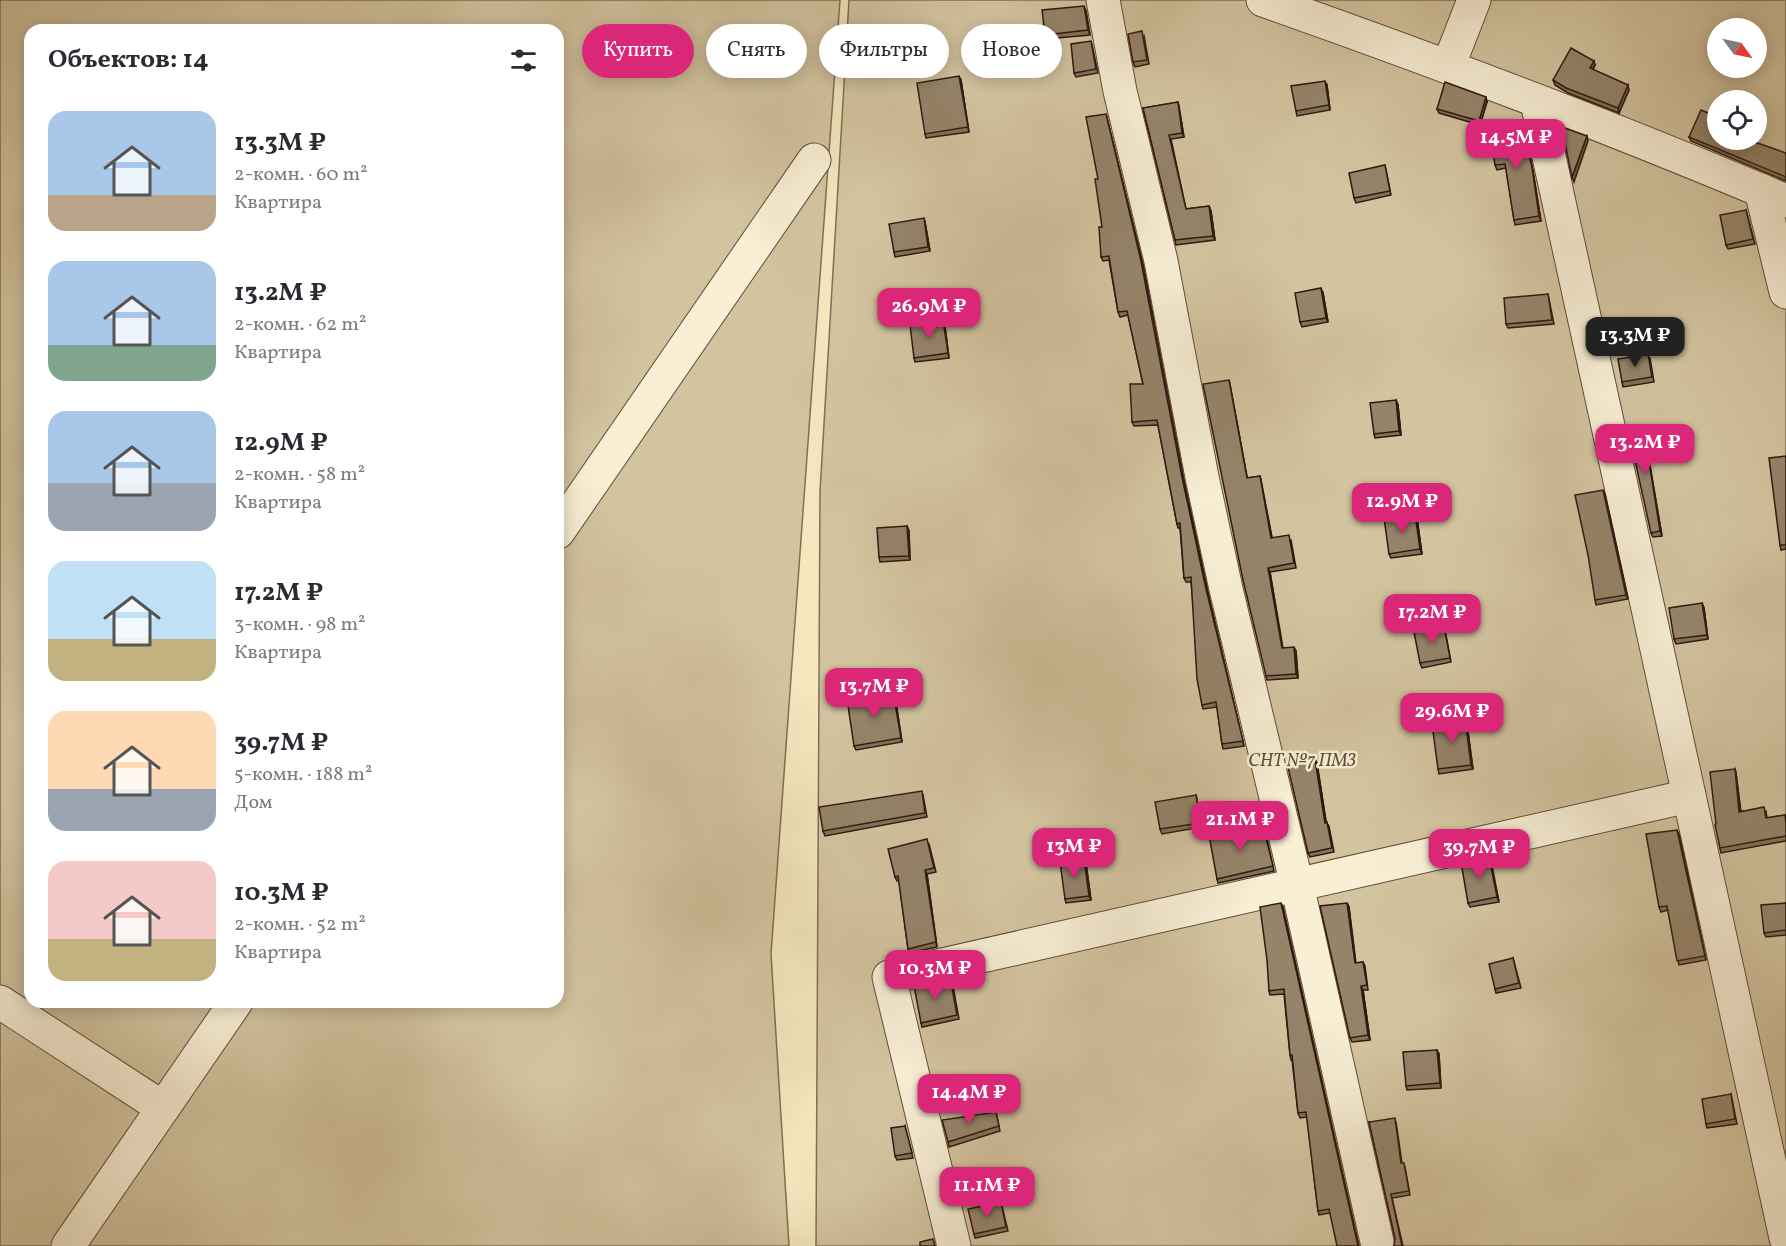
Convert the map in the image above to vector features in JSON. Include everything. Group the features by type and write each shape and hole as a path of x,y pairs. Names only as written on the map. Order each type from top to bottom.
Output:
{"lane":[{"path":"1103,0 1120,91 1161,261 1226,589 1297,885 1378,1246"},
{"path":"1263,0 1448,67 1774,196 1786,292"},
{"path":"1448,67 1474,0"},
{"path":"1538,102 1665,675 1689,796 1786,1238"},
{"path":"564,523 814,160"},
{"path":"954,1246 889,977 1689,796"},
{"path":"0,1002 163,1108"},
{"path":"68,1246 232,1008"}],"green space":[{"path":"0,0 840,0 838,24 819,24 819,78 834,78 771,954 789,1246 0,1246"},
{"name":"СНТ №7 ПМЗ","path":"849,0 1786,0 1786,1246 816,1246 820,492 844,78 949,78 949,24 848,24"}],"building":[{"path":"1084,6 1088,30 1062,33 1062,24 1044,24 1042,10"},
{"path":"1142,31 1147,60 1133,62 1128,34"},
{"path":"1091,41 1096,69 1074,73 1071,44"},
{"path":"1571,48 1594,61 1590,68 1628,85 1618,108 1566,88 1553,80"},
{"path":"959,76 968,127 925,134 917,83"},
{"path":"1325,81 1329,105 1296,111 1291,86"},
{"path":"1445,82 1486,97 1479,121 1437,109"},
{"path":"1178,102 1182,133 1169,135 1186,209 1209,206 1213,236 1175,240 1143,108"},
{"path":"1701,110 1707,112 1707,144 1689,137"},
{"path":"1106,114 1141,261 1206,589 1243,741 1222,744 1216,702 1202,705 1197,679 1191,577 1184,578 1180,523 1177,524 1157,420 1132,422 1130,384 1143,384 1127,311 1118,312 1109,256 1101,257 1099,227 1102,227 1095,179 1098,179 1086,117"},
{"path":"1522,125 1532,167 1539,216 1514,220 1505,164 1495,165 1490,130"},
{"path":"1565,128 1587,136 1572,177 1563,134"},
{"path":"1767,146 1786,153 1786,177 1721,150 1767,150"},
{"path":"1385,165 1390,191 1354,198 1349,173"},
{"path":"1746,210 1753,239 1726,245 1720,215"},
{"path":"924,218 928,247 894,252 889,224"},
{"path":"1321,288 1326,318 1300,322 1295,293"},
{"path":"1548,294 1552,320 1506,324 1504,298"},
{"path":"943,321 948,353 914,358 910,325"},
{"path":"1648,354 1652,377 1622,382 1618,359"},
{"path":"1229,380 1247,478 1260,476 1271,538 1289,535 1294,563 1268,568 1282,648 1294,647 1296,674 1266,676 1243,580 1203,384"},
{"path":"1396,400 1399,431 1374,434 1370,403"},
{"path":"1647,430 1653,454 1648,455 1660,531 1651,533 1629,433"},
{"path":"1786,456 1786,545 1780,545 1769,458"},
{"path":"1603,490 1626,595 1595,600 1575,495"},
{"path":"1415,514 1420,549 1389,554 1384,518"},
{"path":"907,526 909,556 879,557 877,528"},
{"path":"1702,603 1707,635 1674,639 1669,608"},
{"path":"1444,626 1450,658 1420,663 1414,632"},
{"path":"893,692 901,738 854,746 847,699"},
{"path":"1465,719 1471,765 1438,769 1432,724"},
{"path":"1315,759 1325,823 1327,822 1332,848 1308,853 1287,763"},
{"path":"1735,769 1739,812 1764,807 1766,818 1785,815 1786,836 1720,848 1715,825 1710,772"},
{"path":"922,791 925,813 823,831 819,807"},
{"path":"1196,795 1200,823 1160,829 1155,802"},
{"path":"1263,826 1273,866 1217,879 1209,835"},
{"path":"1677,830 1705,956 1677,961 1667,906 1659,907 1646,834"},
{"path":"927,839 934,868 925,870 936,942 908,949 898,876 895,877 888,849"},
{"path":"1489,856 1497,897 1468,903 1461,862"},
{"path":"1084,859 1089,896 1065,899 1060,862"},
{"path":"1281,903 1358,1246 1337,1246 1329,1209 1318,1211 1306,1112 1298,1113 1284,989 1269,991 1260,907"},
{"path":"1347,903 1355,963 1363,962 1367,985 1361,986 1368,1035 1350,1038 1320,906"},
{"path":"1786,903 1786,930 1764,933 1761,905"},
{"path":"1513,958 1519,983 1495,989 1489,964"},
{"path":"941,980 942,984 951,982 957,1015 921,1023 914,986"},
{"path":"1437,1050 1440,1083 1406,1086 1403,1052"},
{"path":"1731,1094 1735,1119 1706,1124 1702,1099"},
{"path":"996,1112 999,1126 948,1142 942,1120"},
{"path":"1395,1118 1401,1163 1404,1163 1409,1191 1391,1194 1402,1246 1394,1246 1395,1238 1369,1122"},
{"path":"905,1126 912,1153 895,1156 891,1128"},
{"path":"1001,1202 1006,1227 974,1234 968,1209"},
{"path":"933,1239 935,1246 920,1246 920,1242"}]}
